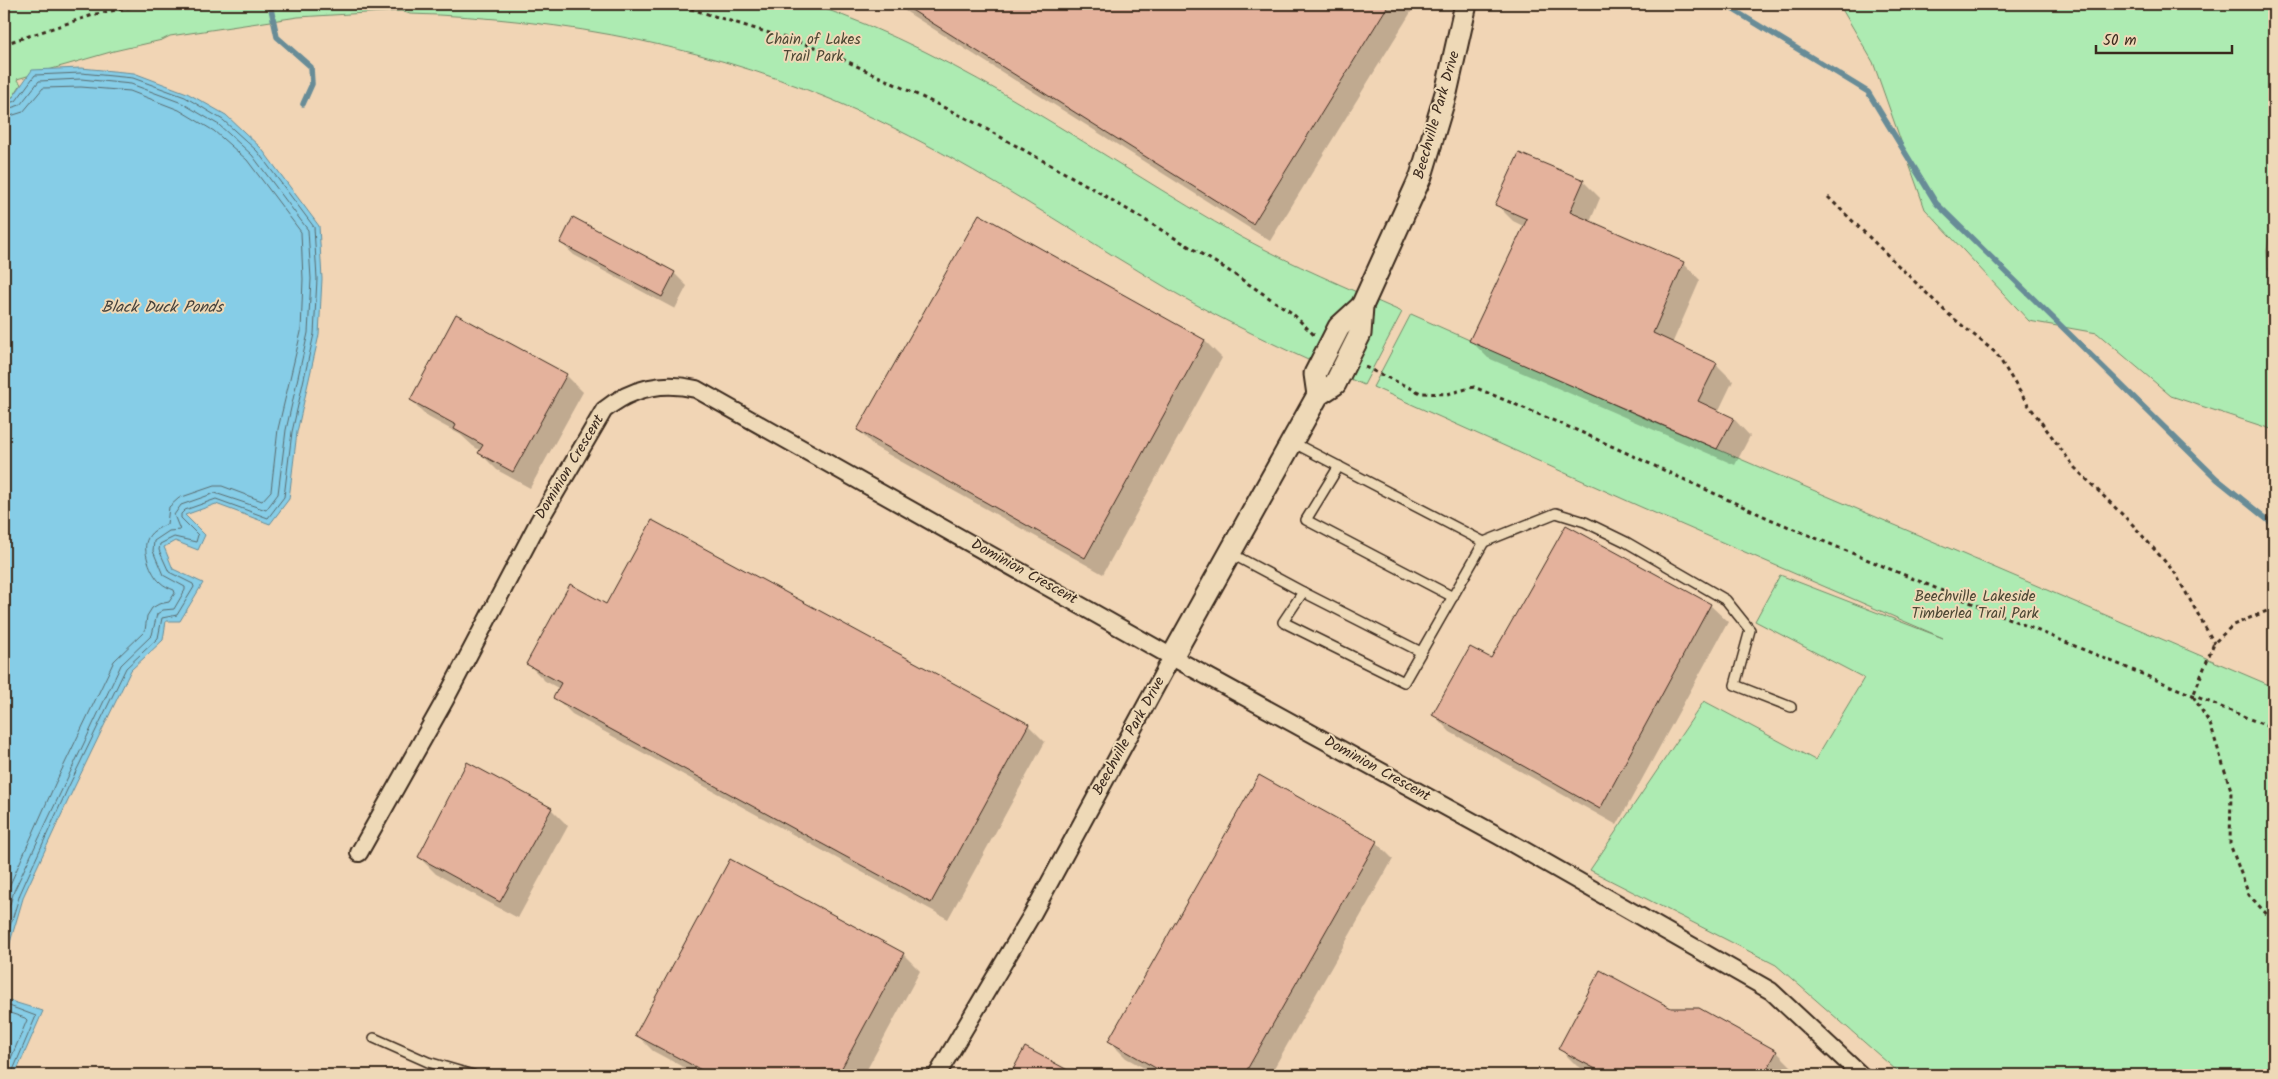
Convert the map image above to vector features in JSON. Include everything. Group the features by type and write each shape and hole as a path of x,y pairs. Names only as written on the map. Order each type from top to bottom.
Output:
{"street":[{"name":"Beechville Park Drive","path":"937,1075 1033,913 1172,657 1318,395 1335,384 1348,359 1360,334 1362,306 1421,176 1446,94 1466,4"},
{"name":"Beechville Park Drive","path":"1318,395 1315,374 1339,327 1362,306"},
{"name":"Dominion Crescent","path":"359,853 445,700 538,521 604,410 621,398 645,388 670,385 696,389 1172,657 1490,831 1771,991 1861,1075"}],"lane":[{"path":"1292,442 1484,542"},
{"path":"1339,466 1306,520 1453,597"},
{"path":"1303,592 1283,622 1404,682 1484,542 1556,514 1584,522 1626,542 1726,600 1750,630 1735,685 1791,707"},
{"path":"1230,553 1422,652"},
{"path":"374,1038 428,1062 473,1075"}],"path":[{"path":"4,44 96,14 146,4"},
{"path":"675,4 821,49 970,120 1090,187 1223,267 1292,313 1328,349"},
{"path":"1828,197 1947,313 1996,352 2027,403 2075,468 2134,525 2175,573 2214,643"},
{"path":"1348,359 1421,392 1447,394 1474,387 1583,432 1770,520 2274,729"},
{"path":"2193,696 2214,643 2233,625 2274,608"},
{"path":"2193,696 2210,724 2231,790 2230,844 2249,895 2274,922"}],"green space":[{"name":"Chain of Lakes Trail Park","path":"4,4 811,4 868,26 924,51 978,79 1241,237 1301,267 1402,312 1364,385 1237,326 1195,304 990,180 926,144 860,112 752,70 640,40 525,22 410,14 401,11 298,17 170,36 162,40 114,51 17,79 21,84 13,97 4,99"},
{"path":"1839,4 2274,4 2274,207 2267,251 2268,269 2274,270 2274,430 2171,396 2097,333 2029,321 1925,209 1873,62"},
{"name":"Beechville Lakeside Timberlea Trail Park","path":"1411,314 1649,420 2274,687 2274,1075 1899,1075 1896,1070 1776,965 1590,870 1704,701 1815,760 1864,678 1755,621 1780,575 1943,638 1641,507 1373,387"}],"water":[{"name":"Black Duck Ponds","path":"81,68 134,73 187,93 226,115 261,148 319,226 322,279 319,335 297,432 289,499 270,524 216,504 185,515 205,535 198,550 175,541 164,547 173,569 203,583 180,621 166,621 163,640 131,670 24,895 4,963 4,99 13,97 32,70"},
{"path":"4,991 7,1000 43,1011 15,1075 4,1075"}],"building":[{"path":"902,4 1389,4 1253,224"},
{"path":"1519,153 1584,180 1570,212 1684,262 1653,333 1717,363 1698,401 1734,418 1717,449 1469,341 1527,219 1495,205"},
{"path":"979,214 1205,340 1085,558 857,430"},
{"path":"573,217 675,272 662,297 560,243"},
{"path":"456,314 567,374 513,472 478,453 483,445 454,429 456,425 410,400"},
{"path":"652,520 1029,724 931,903 553,698 561,683 526,664 570,584 606,604"},
{"path":"1566,525 1711,604 1600,809 1432,715 1470,647 1491,658"},
{"path":"467,762 552,808 500,902 418,857"},
{"path":"1259,775 1377,841 1244,1075 1168,1075 1108,1041"},
{"path":"730,859 904,953 838,1075 711,1075 635,1035"},
{"path":"1600,970 1671,1008 1699,1008 1777,1051 1764,1075 1607,1075 1558,1049"},
{"path":"1025,1047 1062,1067 1077,1075 1010,1075"}],"waterway":[{"path":"270,4 277,37 311,67 312,84 303,104"},
{"path":"1724,4 1868,92 1936,203 2217,479 2274,525"}]}
